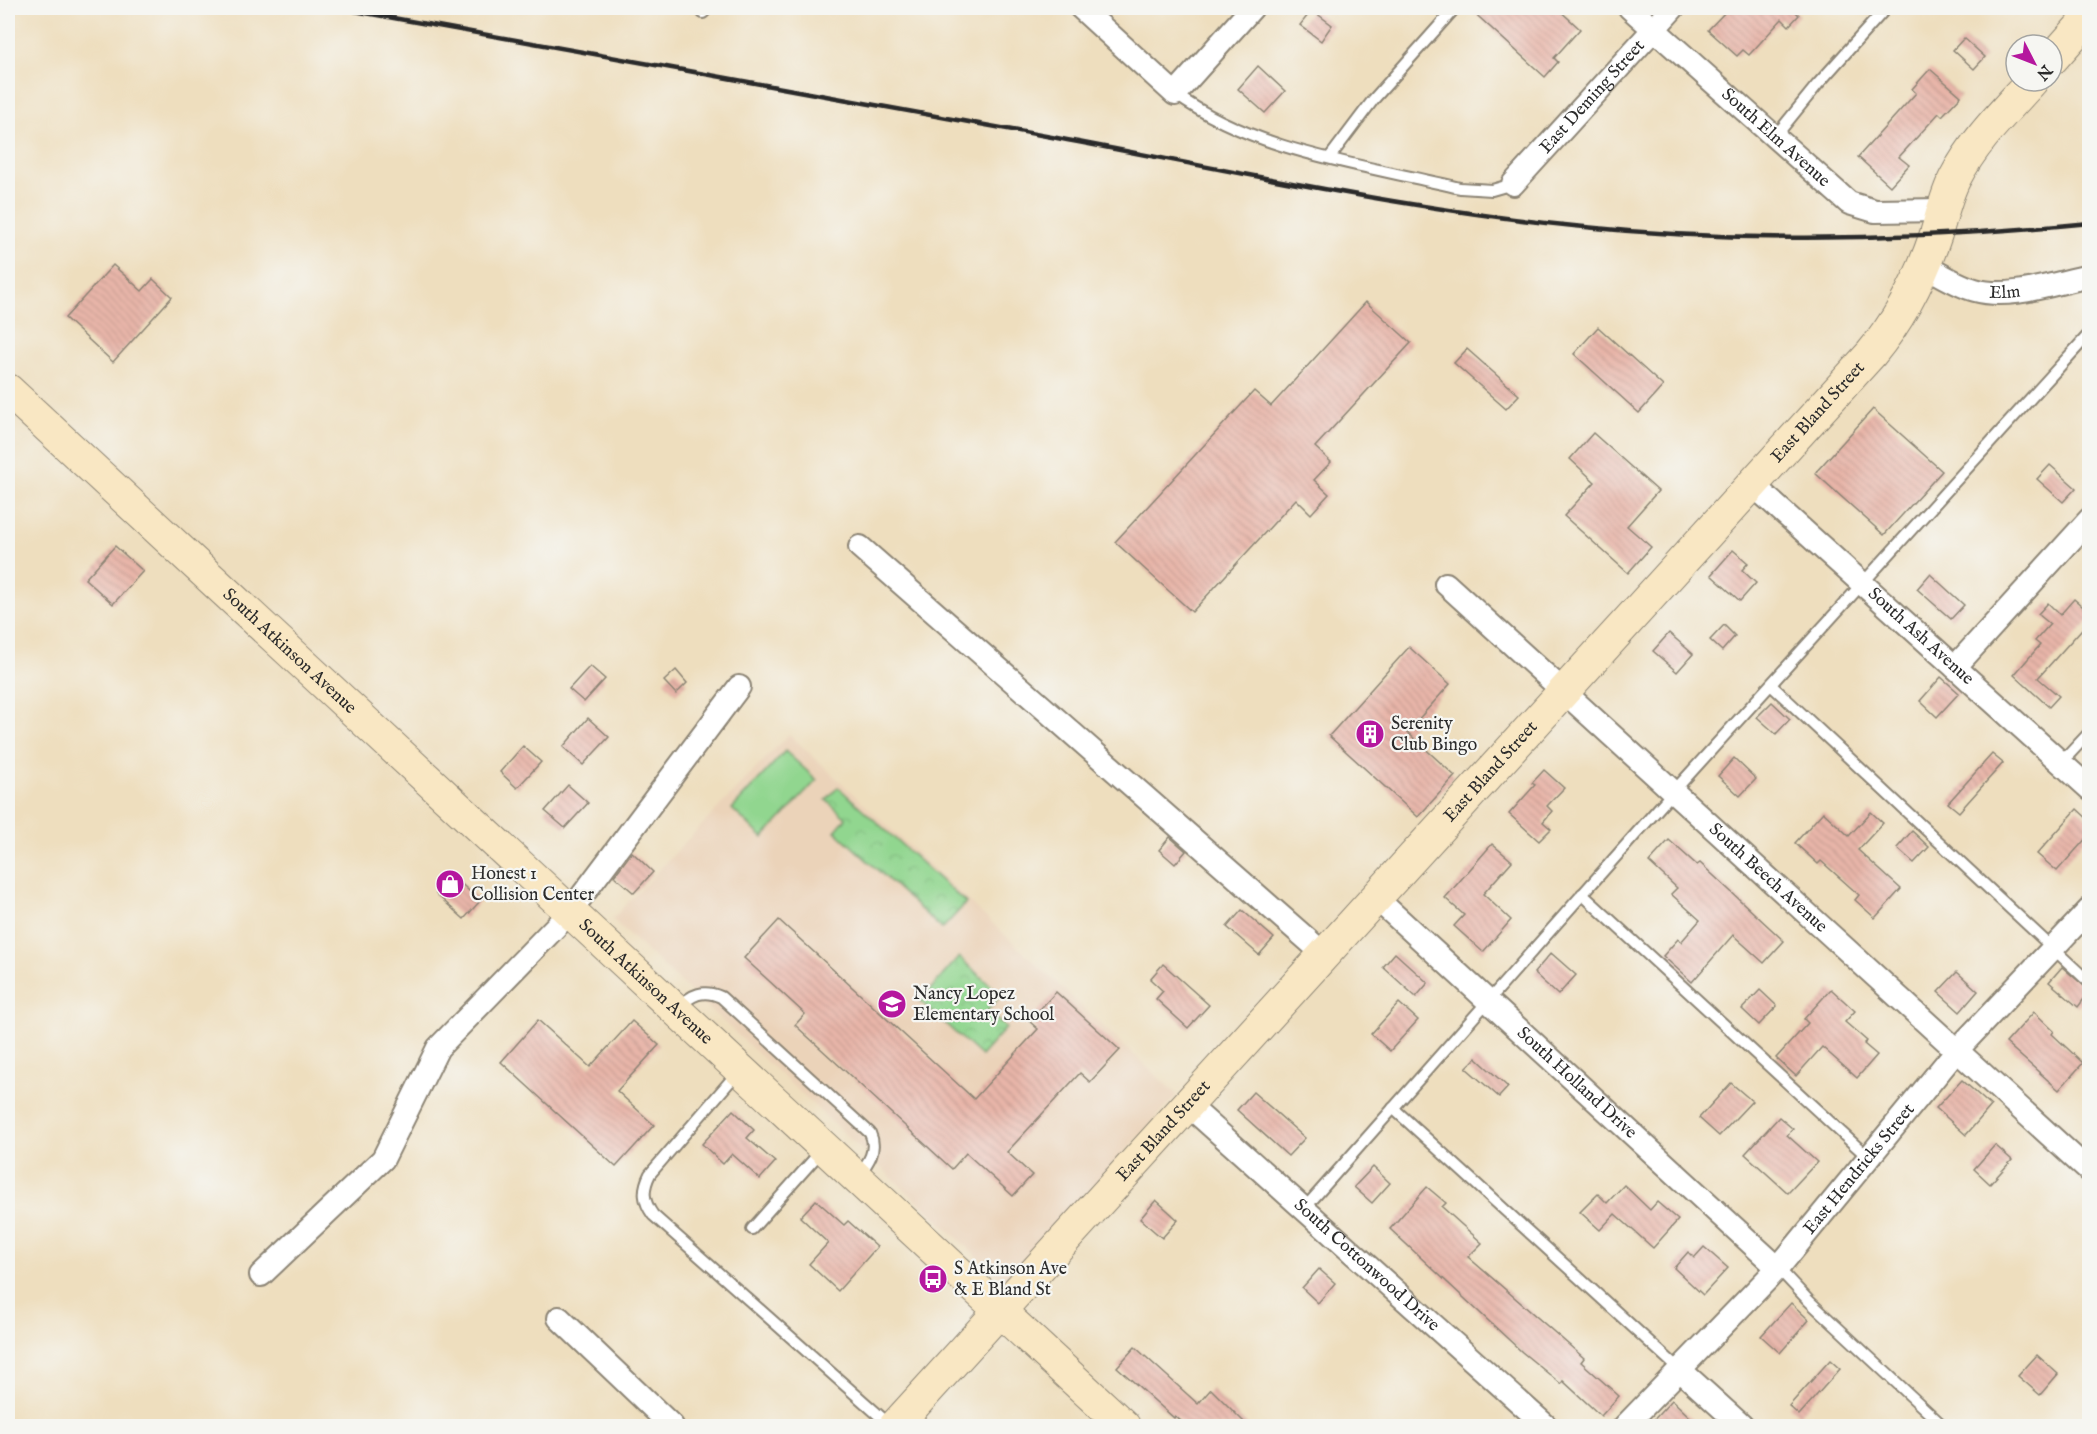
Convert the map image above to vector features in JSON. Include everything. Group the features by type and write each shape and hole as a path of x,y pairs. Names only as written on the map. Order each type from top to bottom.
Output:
{"street":[{"path":"1081,8 1175,94 1252,8"},
{"name":"South Elm Avenue","path":"1630,8 1839,196 1861,209 1943,210"},
{"name":"East Deming Street","path":"1513,184 1673,8"},
{"path":"2064,45 2090,16"},
{"name":"East Bland Street","path":"893,1426 1753,485 1887,334 1903,311 1924,265 1950,189 1966,159 2022,93"},
{"name":"Elm","path":"1924,265 1974,290 1993,292 2010,292 2090,276"},
{"name":"South Atkinson Avenue","path":"8,390 1124,1426"},
{"name":"South Ash Avenue","path":"1753,485 2090,789"},
{"path":"1955,667 2090,519"},
{"path":"860,547 1325,955"},
{"name":"South Beech Avenue","path":"1446,584 2090,1172"},
{"path":"261,1275 383,1159 438,1048 569,913 739,687"},
{"name":"South Holland Drive","path":"1376,898 1778,1268"},
{"name":"East Hendricks Street","path":"1625,1426 1778,1268 1957,1050 2090,909"},
{"name":"South Cottonwood Drive","path":"1188,1105 1546,1426"},
{"path":"559,1318 672,1426"},
{"path":"1679,1369 1742,1426"}],"lane":[{"path":"1329,157 1373,100 1455,8"},
{"path":"1774,138 1817,85 1886,8"},
{"path":"1175,94 1202,112 1244,132 1329,157 1460,188 1502,189 1513,184"},
{"path":"1304,1209 1673,792 2090,333"},
{"path":"1771,685 2090,983"},
{"path":"2061,764 2090,732"},
{"path":"1582,894 1869,1158"},
{"path":"676,1011 692,995 702,992 721,997 870,1133 874,1148 867,1165 856,1179"},
{"path":"739,1070 650,1174 643,1186 646,1204 654,1215 893,1426"},
{"path":"1393,1108 1679,1369"},
{"path":"752,1229 823,1148"},
{"path":"1778,1268 1809,1301 1943,1426"}],"shaded area":[{"name":"Nancy Lopez Elementary School","path":"789,734 1177,1095 1005,1282 612,919"}],"green space":[{"path":"785,751 817,780 763,838 732,809"},
{"path":"838,787 966,903 942,929 835,831 846,818 826,800"},
{"path":"959,957 1001,995 987,1011 1006,1028 981,1056 920,1001"}],"building":[{"path":"1469,8 1557,8 1580,29 1554,58 1558,62 1545,77"},
{"path":"1729,8 1792,8 1799,15 1789,26 1782,19 1749,55 1743,50 1737,56 1708,30"},
{"path":"1312,10 1332,25 1321,41 1300,25"},
{"path":"1964,38 1985,57 1974,69 1953,50"},
{"path":"1258,66 1285,91 1265,113 1238,89"},
{"path":"1930,69 1961,96 1942,116 1939,113 1899,157 1909,165 1890,186 1858,157 1916,93 1912,89"},
{"path":"113,265 142,291 153,279 172,297 113,362 65,318"},
{"path":"1366,302 1411,343 1315,447 1331,462 1314,480 1329,494 1311,514 1296,499 1192,612 1115,542 1254,391 1271,406"},
{"path":"1598,327 1663,386 1639,413 1574,354"},
{"path":"1467,349 1519,395 1506,409 1454,363"},
{"path":"1873,409 1942,471 1884,535 1815,473"},
{"path":"1593,433 1658,491 1627,526 1651,547 1628,573 1564,516 1595,482 1570,459"},
{"path":"2050,465 2076,488 2063,502 2037,479"},
{"path":"115,546 143,571 113,604 85,579"},
{"path":"1733,550 1748,563 1742,570 1756,583 1740,601 1711,575"},
{"path":"1930,574 1964,605 1951,619 1917,589"},
{"path":"2074,599 2090,613 2090,620 2038,678 2059,696 2049,707 2014,675 2040,645 2035,641 2050,624 2038,614 2048,603 2060,615"},
{"path":"1724,625 1735,636 1722,651 1710,640"},
{"path":"1669,633 1693,654 1677,672 1653,651"},
{"name":"Serenity Club Bingo","path":"1409,647 1450,684 1407,732 1455,776 1418,817 1329,736"},
{"path":"590,666 605,679 584,702 569,689"},
{"path":"676,670 687,683 676,694 664,681"},
{"path":"1941,677 1959,693 1937,717 1920,701"},
{"path":"1772,702 1790,719 1776,734 1757,717"},
{"path":"588,718 609,737 583,765 563,747"},
{"path":"523,746 541,762 517,788 500,772"},
{"path":"1992,754 2003,763 1959,812 1948,803"},
{"path":"1734,758 1756,779 1740,796 1718,776"},
{"path":"1544,770 1564,788 1547,806 1552,811 1543,822 1551,829 1539,841 1509,814 1535,785 1532,783"},
{"path":"568,785 588,803 565,828 545,811"},
{"path":"2077,809 2090,821 2090,834 2057,871 2037,854"},
{"path":"1823,812 1849,836 1871,812 1883,823 1858,850 1901,889 1875,918 1855,900 1859,895 1821,861 1818,864 1795,843"},
{"path":"1912,831 1929,847 1914,863 1897,848"},
{"path":"1170,837 1186,851 1175,864 1159,850"},
{"path":"1669,840 1697,865 1700,863 1784,941 1764,963 1733,935 1692,982 1663,956 1678,939 1681,942 1700,920 1671,894 1677,888 1649,862"},
{"path":"1492,844 1512,861 1483,894 1511,920 1483,952 1454,926 1464,915 1445,898"},
{"path":"632,852 653,872 634,893 614,876"},
{"path":"453,876 480,901 464,919 436,894"},
{"path":"1242,910 1274,938 1259,955 1227,927"},
{"path":"779,920 974,1099 1038,1029 1029,1021 1056,992 1120,1050 1090,1082 1080,1073 1007,1152 1032,1175 1013,1196 966,1153 952,1169 795,1025 805,1014 744,958"},
{"path":"1395,953 1428,983 1416,997 1383,967"},
{"path":"1551,953 1576,975 1558,995 1534,973"},
{"path":"1163,964 1209,1005 1188,1028 1156,999 1163,991 1150,979"},
{"path":"2062,967 2090,991 2078,1007 2049,982"},
{"path":"1957,972 1978,991 1960,1012 1938,992"},
{"path":"1831,989 1855,1011 1845,1022 1867,1041 1864,1044 1877,1055 1857,1078 1822,1047 1796,1076 1776,1058 1808,1023 1804,1019"},
{"path":"1760,990 1777,1006 1759,1025 1742,1009"},
{"path":"1399,1003 1418,1020 1390,1051 1371,1034"},
{"path":"2034,1012 2054,1031 2052,1034 2083,1063 2059,1090 2006,1043"},
{"path":"538,1020 590,1067 632,1021 659,1045 617,1091 654,1125 616,1167 501,1062"},
{"path":"1476,1058 1508,1087 1499,1097 1466,1068"},
{"path":"1962,1080 1991,1106 1966,1135 1936,1108"},
{"path":"1731,1083 1752,1101 1719,1136 1699,1118"},
{"path":"1253,1092 1305,1138 1288,1156 1237,1110"},
{"path":"733,1110 754,1130 747,1138 775,1162 760,1179 732,1154 723,1164 702,1144"},
{"path":"1779,1117 1793,1129 1787,1135 1817,1162 1788,1193 1745,1154"},
{"path":"1995,1145 2012,1160 1990,1184 1974,1169"},
{"path":"1373,1167 1390,1183 1372,1203 1354,1187"},
{"path":"1624,1185 1650,1210 1657,1202 1678,1220 1653,1248 1615,1214 1600,1230 1580,1212 1598,1194 1607,1203"},
{"path":"1427,1187 1446,1203 1442,1207 1482,1243 1468,1257 1584,1358 1581,1362 1619,1396 1601,1416 1563,1381 1561,1384 1522,1352 1390,1229"},
{"path":"816,1200 844,1225 848,1221 877,1247 838,1291 809,1264 828,1243 800,1217"},
{"path":"1156,1200 1178,1220 1162,1238 1140,1219"},
{"path":"1704,1247 1728,1268 1703,1295 1674,1268 1688,1252 1694,1258"},
{"path":"1319,1269 1335,1283 1318,1303 1302,1288"},
{"path":"1791,1303 1809,1320 1780,1353 1761,1336"},
{"path":"1135,1347 1198,1404 1211,1389 1248,1426 1187,1426 1175,1416 1174,1418 1117,1367"},
{"path":"2037,1355 2058,1374 2040,1395 2018,1376"},
{"path":"1830,1360 1840,1369 1799,1415 1789,1406"},
{"path":"1672,1400 1692,1419 1685,1426 1648,1426"}],"railway":[{"path":"338,8 1057,138 1379,199 1574,226 1703,236 1832,238 1961,233 2090,223"}],"place":[{"name":"Serenity Club Bingo","path":"1370,734"},
{"name":"Honest 1 Collision Center","path":"450,884"},
{"name":"Nancy Lopez Elementary School","path":"892,1004"},
{"name":"S Atkinson Ave & E Bland St","path":"933,1279"}]}
